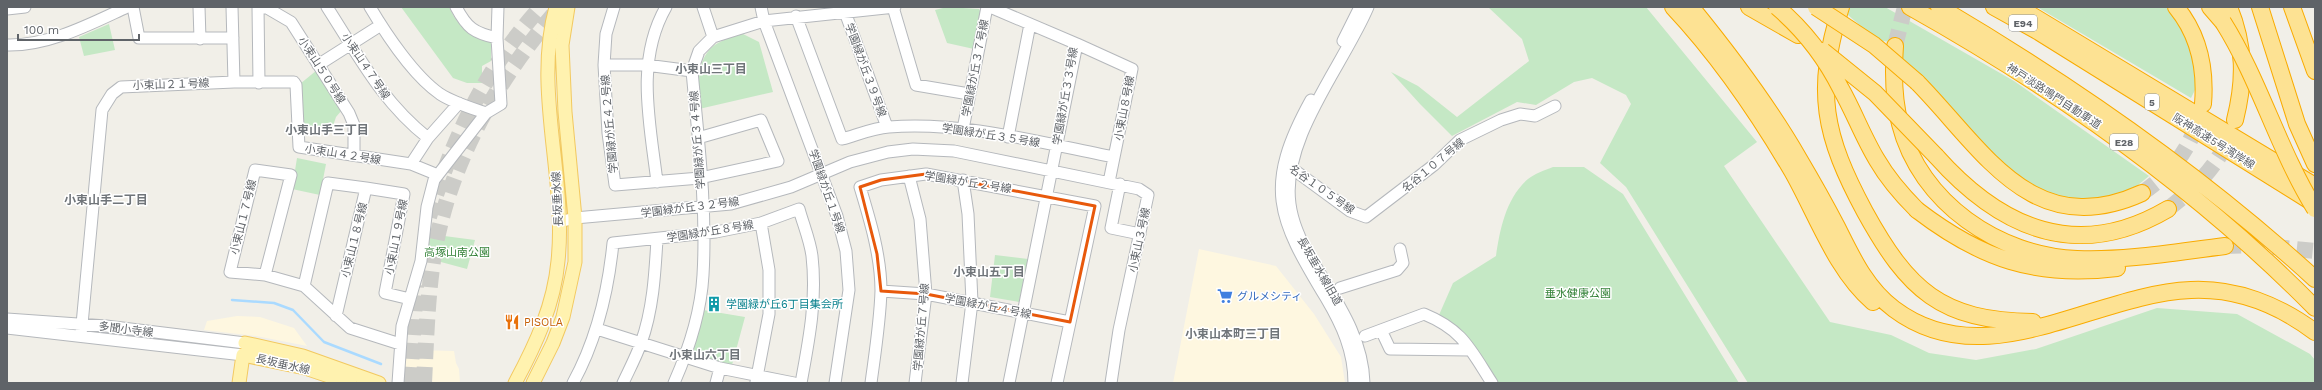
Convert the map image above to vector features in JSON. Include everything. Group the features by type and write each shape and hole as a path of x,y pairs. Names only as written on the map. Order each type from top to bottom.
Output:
{"highway":[{"path":"1673,7 1717,60 1754,111 1792,172 1846,272 1869,299 1899,320 1930,333 1973,338 2001,335 2067,319 2148,296 2190,290 2211,290 2250,298 2268,304 2304,324 2315,332"},
{"path":"1691,7 1743,73 1780,127 1872,289 1896,310 1927,326 1960,335 2001,335"},
{"path":"1749,7 1798,34 1860,80 1893,110 1979,199 1996,211 2037,229 2059,234 2103,233 2128,228 2149,220 2168,209"},
{"path":"1777,7 1794,23 1820,53 1841,89 1877,159 1892,183 1917,210 1952,236 1973,248 2002,259 2043,269 2067,271 2116,268 2225,246 2144,255 2077,259 2030,252 1990,235 1970,223 1943,199 1924,176 1912,157 1900,125 1896,106 1893,70 1895,46"},
{"path":"1816,7 1874,45 1917,82 1986,159 2013,184 2029,193 2062,204 2078,207 2111,204 2142,193"},
{"path":"1841,7 1831,42 1827,75 1826,101 1830,132 1844,171 1878,235 1895,262 1907,277 1925,293 1969,314 2001,321 2018,322 2067,319"},
{"name":"神戸淡路鳴門自動車道","path":"1910,7 2037,83 2134,149 2215,214 2253,247 2315,308"},
{"name":"神戸淡路鳴門自動車道","path":"1939,7 2045,71 2139,136 2221,198 2315,279"},
{"name":"E94","path":"1994,7 2055,35"},
{"name":"E94","path":"2018,7 2055,35"},
{"path":"2176,7 2192,32 2200,50 2205,86 2203,104"},
{"path":"2210,7 2222,22 2249,68 2289,162 2315,209"},
{"path":"2229,7 2236,23 2243,62 2241,93 2235,120"},
{"path":"2294,10 2315,71"},
{"path":"2262,12 2297,124 2315,164"},
{"name":"阪神高速5号湾岸線","path":"2055,35 2315,186"},
{"name":"阪神高速5号湾岸線","path":"2055,35 2315,205"}],"main road":[{"name":"長坂垂水線","path":"515,383 538,338 549,310 558,261 559,222 548,74 549,46 556,7"},
{"name":"長坂垂水線","path":"533,383 553,343 571,287 576,241 562,45 568,7"},
{"name":"長坂垂水線","path":"239,383 244,349"},
{"name":"長坂垂水線","path":"244,349 350,383"},
{"name":"長坂垂水線","path":"244,349 303,356 379,383"}],"street":[{"path":"7,9 24,7"},
{"path":"7,45 38,41 67,33 127,7"},
{"path":"133,7 139,38 233,38"},
{"path":"199,7 200,39"},
{"path":"232,7 234,82"},
{"name":"小束山４７号線","path":"328,7 383,94 414,127 428,138"},
{"path":"370,7 381,25 414,68 440,94 486,113"},
{"path":"456,7 464,24 480,34 497,38"},
{"path":"398,383 402,326 421,261 427,207 434,180 486,113 501,104 497,55 497,7"},
{"path":"604,65 606,34 614,7"},
{"path":"657,182 647,89 646,65 651,40 666,7"},
{"path":"703,7 713,37"},
{"name":"学園緑が丘１号線","path":"761,7 764,21 837,216 846,252 849,290 835,383"},
{"path":"764,21 796,16 894,7 916,85 969,94"},
{"name":"学園緑が丘３３号線","path":"988,7 1077,44 1009,383"},
{"name":"学園緑が丘３７号線","path":"963,129 988,7"},
{"name":"長坂垂水線旧道","path":"1354,383 1351,352 1346,335 1301,256 1286,223 1281,187 1299,122 1360,7"},
{"name":"長坂垂水線旧道","path":"1364,383 1359,350 1350,325 1311,258 1296,226 1290,203 1287,165 1305,126 1368,7"},
{"path":"258,8 259,83"},
{"name":"小束山５０号線","path":"258,8 268,8 291,22 349,113 354,125 354,155"},
{"name":"学園緑が丘３９号線","path":"844,12 887,127"},
{"name":"学園緑が丘３５号線","path":"796,16 842,139 887,127 922,126 963,129 1114,157"},
{"name":"学園緑が丘３４号線","path":"674,383 686,357 697,316 703,276 702,207 692,71 699,51 713,37 764,21"},
{"path":"1008,137 1030,24"},
{"path":"318,65 381,25"},
{"name":"小束山８号線","path":"1077,44 1132,69 1114,157 1111,228 1140,234"},
{"name":"学園緑が丘４２号線","path":"692,71 646,65 604,65 608,133 615,185 700,178 778,161 761,120 698,138"},
{"name":"小束山４２号線","path":"234,82 294,82 296,85 299,147 411,164 438,176"},
{"name":"小束山２１号線","path":"82,330 102,110 112,94 121,86 234,82"},
{"path":"411,164 428,138 460,103"},
{"name":"名谷１０７号線","path":"1380,207 1434,165 1460,140 1501,120 1520,114 1535,116 1555,106"},
{"name":"学園緑が丘３２号線","path":"559,222 575,218 702,207 757,197 791,187 850,162 888,152 931,148 962,152 1052,170"},
{"name":"名谷１０５号線","path":"1287,165 1350,211 1366,217 1380,207"},
{"name":"小束山１７号線","path":"265,275 291,175 255,170 230,272 265,275 304,286 350,328 400,344"},
{"name":"小束山３号線","path":"1052,170 1139,189 1148,195 1119,330 1111,383"},
{"name":"学園緑が丘２号線","path":"871,383 877,345 881,291 871,222 860,187 880,180 926,174 1095,206 1058,383"},
{"name":"学園緑が丘７号線","path":"909,176 920,219 926,294 915,383"},
{"path":"962,383 972,302 968,222 963,180"},
{"name":"小束山１８号線","path":"304,286 328,182 366,188 336,316"},
{"name":"小束山１９号線","path":"366,188 404,194 385,293 410,299"},
{"name":"学園緑が丘８号線","path":"573,383 591,348 597,329 610,272 613,243 703,233 761,223 799,209 812,254 814,290 812,323 801,383"},
{"path":"756,379 769,314 769,270 761,223"},
{"path":"623,383 641,343 650,308 655,272 656,239"},
{"path":"1340,288 1397,270 1403,263 1400,249"},
{"name":"学園緑が丘４号線","path":"881,291 926,294 1070,322"},
{"path":"1365,336 1424,314 1440,321 1460,335 1492,383"},
{"name":"多聞小寺線","path":"7,319 82,330 244,349"},
{"name":"多聞小寺線","path":"7,328 82,330"},
{"path":"597,329 756,379 794,383"},
{"path":"1381,330 1390,349 1470,350"},
{"path":"716,383 720,368"}],"highlighted area":[{"path":"926,174 1095,206 1070,322 926,294 881,291 877,254 860,187 881,180"}],"shaded area":[{"path":"1199,249 1276,266 1314,314 1341,357 1345,383 1173,383"},
{"path":"237,316 260,317 294,328 307,346 256,336 204,330 207,321"},
{"path":"405,347 417,350 454,351 456,363 459,369 460,383 408,383 404,379"}],"green space":[{"path":"401,7 449,7 465,30 476,36 491,41 491,61 482,66 482,75 488,75 491,83 467,83 453,78"},
{"path":"947,7 979,9 981,13 974,49 947,43 935,10"},
{"path":"1488,7 1646,7 1757,142 1724,166 1830,322 1891,335 1929,353 1976,360 2036,349 2157,308 2237,314 2310,354 2315,360 2315,383 1748,383 1626,187 1600,163 1631,104 1626,95 1592,78 1574,82 1536,105 1517,102 1452,136 1391,72 1418,86 1457,117 1529,61 1522,39"},
{"path":"1832,7 1885,7 2014,81 2149,176 2132,190 2101,199 2068,198 2041,191 2017,179 1902,61 1903,44 1877,40 1848,15"},
{"path":"2037,7 2168,7 2185,27 2199,82 2191,98"},
{"path":"109,24 115,50 84,56 79,37"},
{"path":"743,34 759,42 773,92 699,109 698,91 700,71 706,54 712,47 720,42"},
{"path":"317,70 342,110 336,117 331,132 304,128 300,84"},
{"path":"297,158 326,164 320,195 292,189"},
{"name":"垂水健康公園","path":"1553,167 1584,167 1623,194 1739,383 1498,383 1493,373 1464,333 1439,315 1453,283 1496,256 1505,214 1514,195 1520,187 1533,175"},
{"name":"高塚山南公園","path":"429,234 475,240 467,269 426,258"},
{"path":"995,255 1028,259 1019,302 990,297"},
{"path":"703,310 745,317 732,365 695,355 691,348"}],"waterway":[{"path":"232,300 274,303 293,310 324,342 381,364"}],"tunnel":[{"path":"429,217 448,160 473,106 487,80 504,54 521,30 541,7"},
{"path":"424,383 432,268 448,196 461,161 476,128 494,96 536,35 560,7"},
{"path":"1895,46 1905,7"},
{"path":"2142,193 2161,178 2178,160 2190,140 2199,117"},
{"path":"2168,209 2196,185 2212,167 2230,135"},
{"path":"2225,246 2256,245 2315,251"},
{"path":"410,383 416,285"}],"place":[{"name":"グルメシティ","path":"1225,296"},
{"name":"学園緑が丘6丁目集会所","path":"714,304"},
{"name":"PISOLA","path":"512,322"}],"district":[{"name":"小束山三丁目","path":"711,69"},
{"name":"小束山手三丁目","path":"327,130"},
{"name":"小束山手二丁目","path":"106,200"},
{"name":"小束山五丁目","path":"989,272"},
{"name":"小束山本町三丁目","path":"1233,334"},
{"name":"小束山六丁目","path":"705,355"}]}
